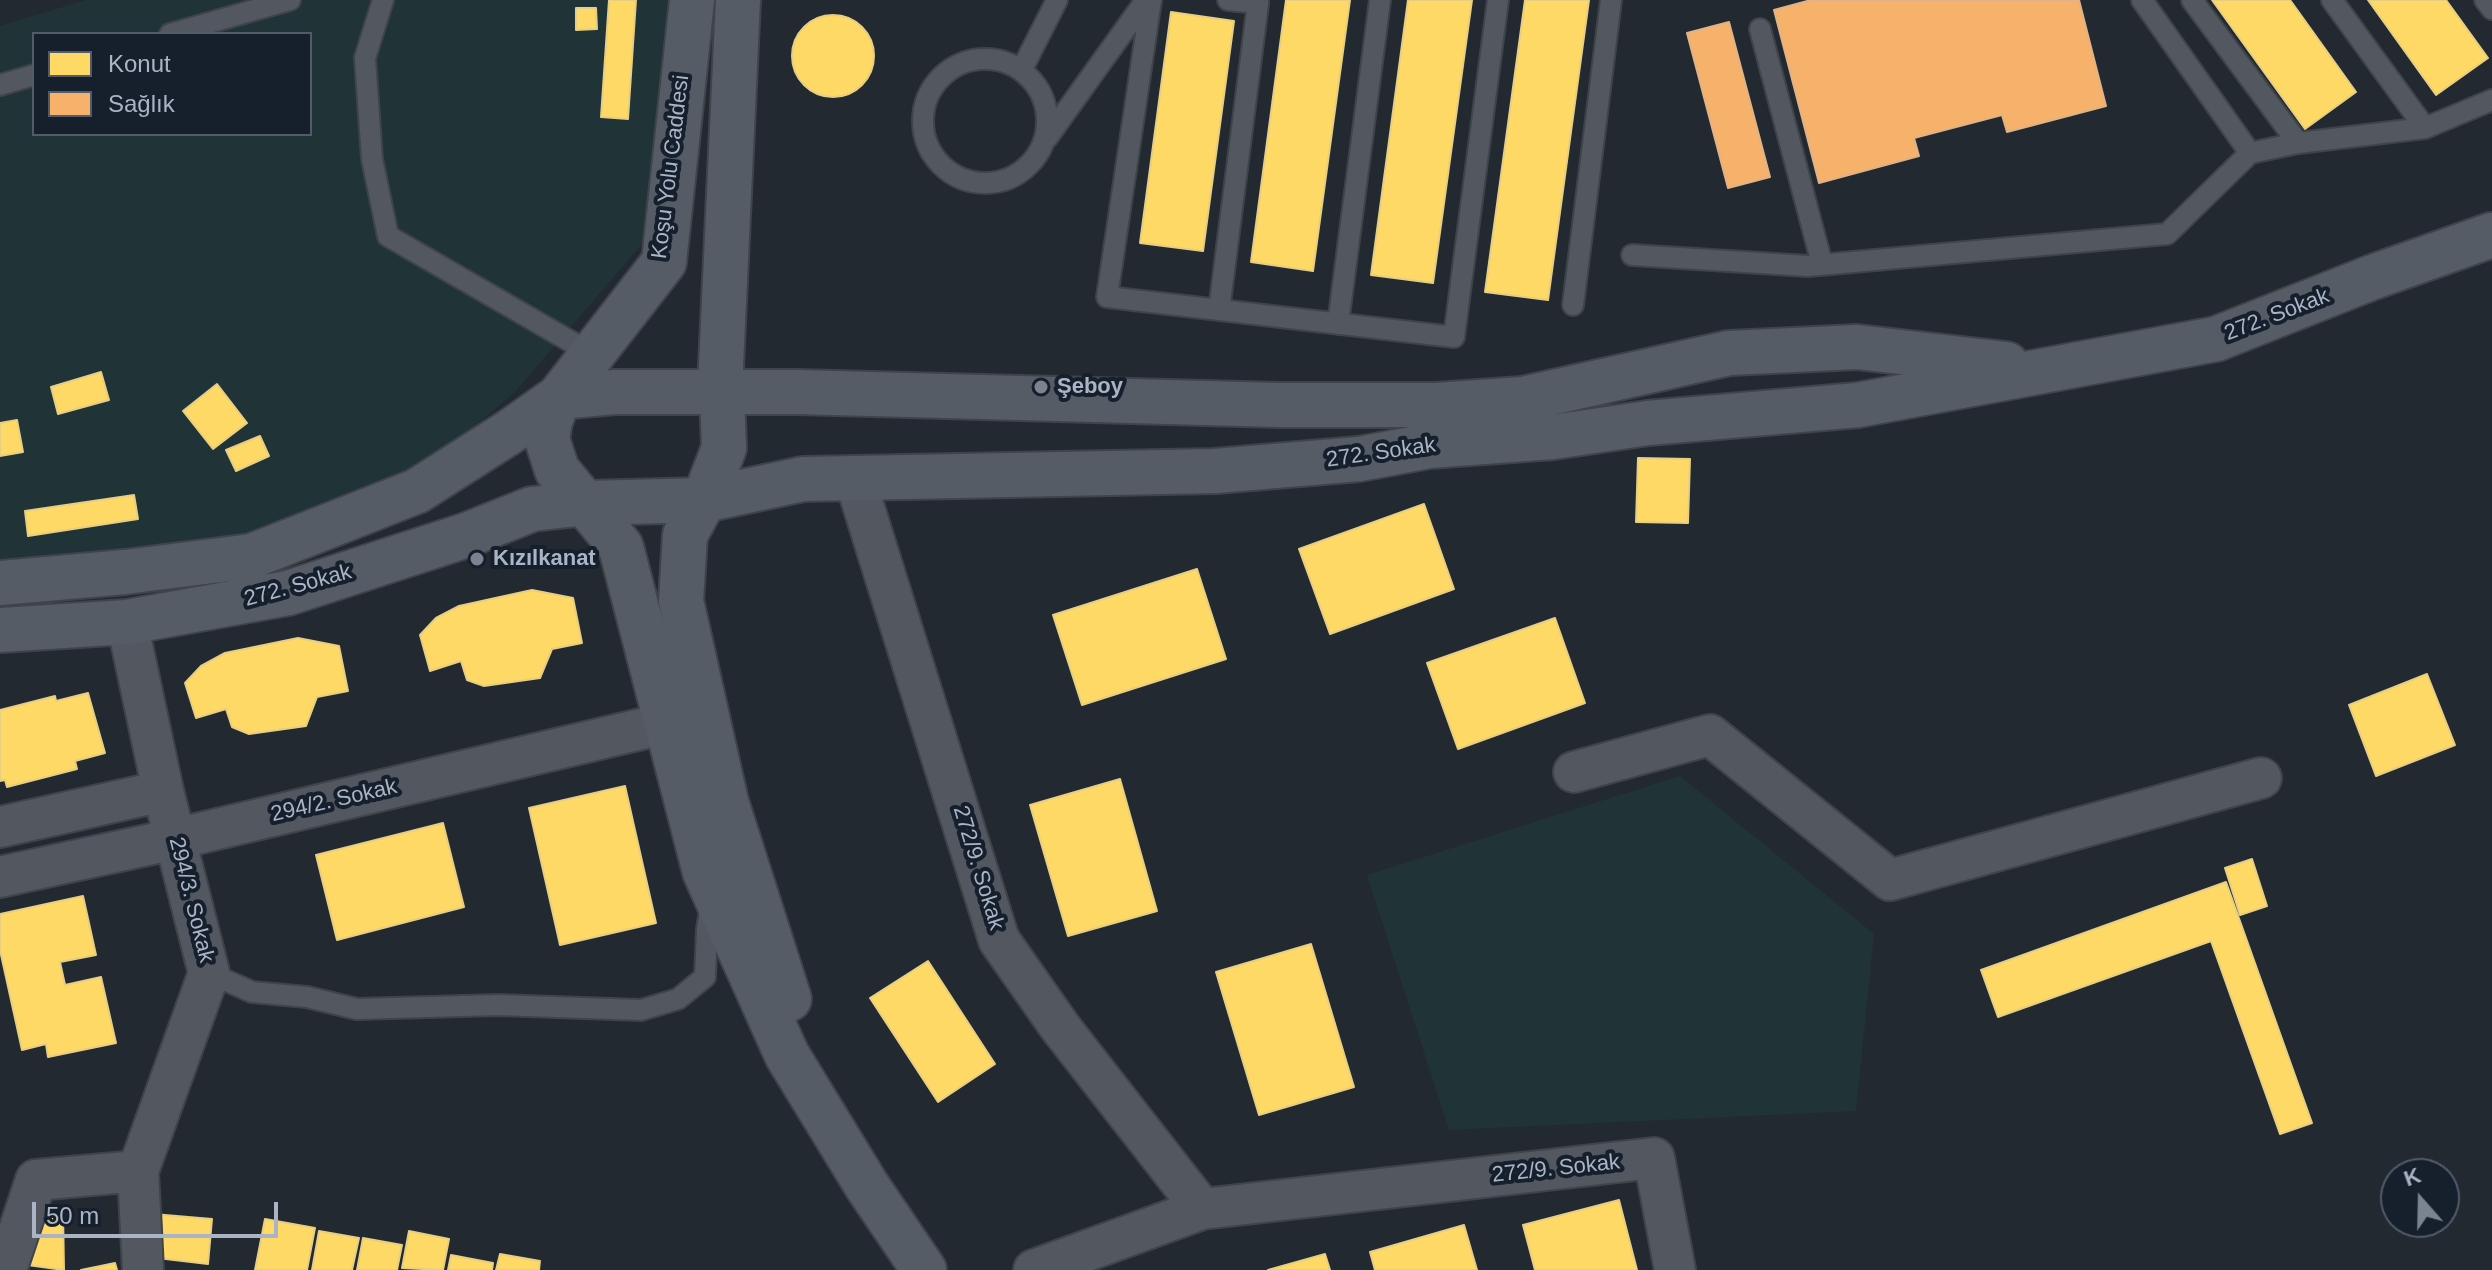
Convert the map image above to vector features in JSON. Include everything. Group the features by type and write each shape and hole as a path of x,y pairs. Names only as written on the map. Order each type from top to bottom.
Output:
{"street":[{"name":"Koşu Yolu Caddesi","path":"559,397 664,262 692,0"},
{"path":"738,0 721,392 724,448 704,500 685,535 681,601 726,802 785,990 867,1186"},
{"name":"272. Sokak","path":"0,583 252,556 417,491 559,397 615,392 721,392 1279,405 1432,426 1553,437 1648,423 1858,405 2216,339 2373,277 2492,235"},
{"name":"272. Sokak","path":"0,630 127,622 288,593 467,535 532,509 586,503 704,500 803,479 1215,471 1359,459 1432,426 1523,399 1729,353 1857,347 2056,369"},
{"path":"559,397 547,439 557,470 621,547 705,872 787,1055 867,1186 924,1270"},
{"name":"272/9. Sokak","path":"854,476 999,940 1060,1027 1202,1209"},
{"name":"294/3. Sokak","path":"127,622 163,791 209,973 138,1171"},
{"name":"294/2. Sokak","path":"0,877 667,723"},
{"path":"1574,772 1710,735 1890,880 2261,778"},
{"path":"0,827 163,791"},
{"name":"272/9. Sokak","path":"1034,1270 1202,1209 1654,1158 1675,1270"},
{"path":"6,1270 36,1180 138,1171 148,1269"}],"lane":[{"path":"177,32 290,0"},
{"path":"383,0 365,58 372,159 388,236 594,355"},
{"path":"1022,69 1057,0"},
{"path":"1045,141 1048,121 1045,102 1036,83 1022,69 1003,61 983,58 962,62 944,73 931,89 923,110 923,130 930,150 942,167 960,179 981,184 1002,181 1020,173 1035,159 1148,0"},
{"path":"1148,0 1107,297 1454,337 1498,0"},
{"path":"1219,310 1258,2 1228,0"},
{"path":"1338,324 1380,0"},
{"path":"1573,305 1611,0"},
{"path":"2142,0 2250,153"},
{"path":"2192,0 2298,143"},
{"path":"2332,0 2425,128"},
{"path":"2485,0 2492,9"},
{"path":"1760,29 1822,264"},
{"path":"0,85 32,76"},
{"path":"1632,255 1808,266 2167,234 2250,153 2298,143 2425,128 2492,100"},
{"path":"209,973 252,992 307,997 357,1009 498,1005 641,1010 678,999 705,977 707,929 713,891"}],"green space":[{"path":"86,0 675,0 656,228 514,393 419,473 255,536 0,572 0,26"},
{"path":"1680,776 1874,934 1856,1111 1449,1130 1367,875"}],"building: Konut":[{"path":"609,0 636,0 628,119 601,117"},
{"path":"1286,0 1350,0 1313,271 1251,262"},
{"path":"1408,0 1472,0 1433,283 1371,275"},
{"path":"1525,0 1589,0 1548,300 1485,292"},
{"path":"2212,0 2290,0 2356,92 2305,129"},
{"path":"2368,0 2446,0 2488,58 2436,95"},
{"path":"576,8 596,8 597,29 576,30"},
{"path":"1171,12 1234,21 1203,251 1140,243"},
{"path":"833,15 849,18 862,27 871,40 874,56 871,72 862,85 849,94 833,97 817,94 804,85 795,72 792,56 795,40 804,27 817,18"},
{"path":"101,372 109,400 58,414 51,387"},
{"path":"217,384 247,423 213,449 183,411"},
{"path":"17,420 23,452 0,456 0,423"},
{"path":"260,436 269,456 236,471 226,450"},
{"path":"1638,458 1690,459 1688,523 1636,522"},
{"path":"134,495 138,519 28,536 25,511"},
{"path":"1424,504 1454,589 1330,634 1299,549"},
{"path":"1197,569 1226,659 1082,705 1053,615"},
{"path":"532,590 573,598 582,643 552,649 540,678 484,686 467,680 461,661 430,671 420,635 436,618 459,606"},
{"path":"1555,618 1585,703 1458,749 1427,663"},
{"path":"298,638 339,646 348,691 317,697 306,726 249,734 232,727 226,709 196,718 185,683 201,666 225,653"},
{"path":"2427,674 2455,745 2376,776 2349,705"},
{"path":"88,693 105,753 75,761 77,769 7,787 5,780 0,781 0,710 55,696 56,701"},
{"path":"1120,779 1157,911 1068,936 1030,805"},
{"path":"625,786 656,923 560,945 529,808"},
{"path":"443,823 464,907 337,940 316,855"},
{"path":"2252,859 2267,906 2240,915 2225,868"},
{"path":"2226,882 2312,1123 2280,1134 2211,941 1998,1017 1981,970"},
{"path":"83,896 96,955 60,962 65,985 101,977 116,1043 48,1057 46,1044 22,1050 0,950 0,914"},
{"path":"1311,944 1354,1087 1259,1115 1216,972"},
{"path":"928,961 995,1064 938,1102 870,998"},
{"path":"1619,1200 1637,1270 1535,1270 1523,1225"},
{"path":"36,1210 63,1212 64,1270 20,1264"},
{"path":"153,1214 212,1219 208,1264 157,1258"},
{"path":"265,1219 315,1228 307,1270 255,1270"},
{"path":"1464,1225 1477,1270 1375,1270 1370,1252"},
{"path":"319,1231 359,1238 352,1270 312,1270"},
{"path":"409,1231 449,1239 443,1270 402,1268"},
{"path":"363,1238 402,1245 397,1270 357,1270"},
{"path":"500,1254 540,1261 539,1270 496,1270"},
{"path":"1325,1254 1330,1270 1268,1270"},
{"path":"451,1255 493,1263 492,1270 448,1270"},
{"path":"115,1263 117,1270 81,1270"}],"building: Sağlık":[{"path":"1811,0 2079,0 2106,106 2007,132 2002,115 1914,138 1919,156 1819,183 1774,10"},
{"path":"1729,22 1770,177 1728,188 1687,33"}],"place":[{"name":"Şeboy","path":"1041,387"},
{"name":"Kızılkanat","path":"477,559"}]}
